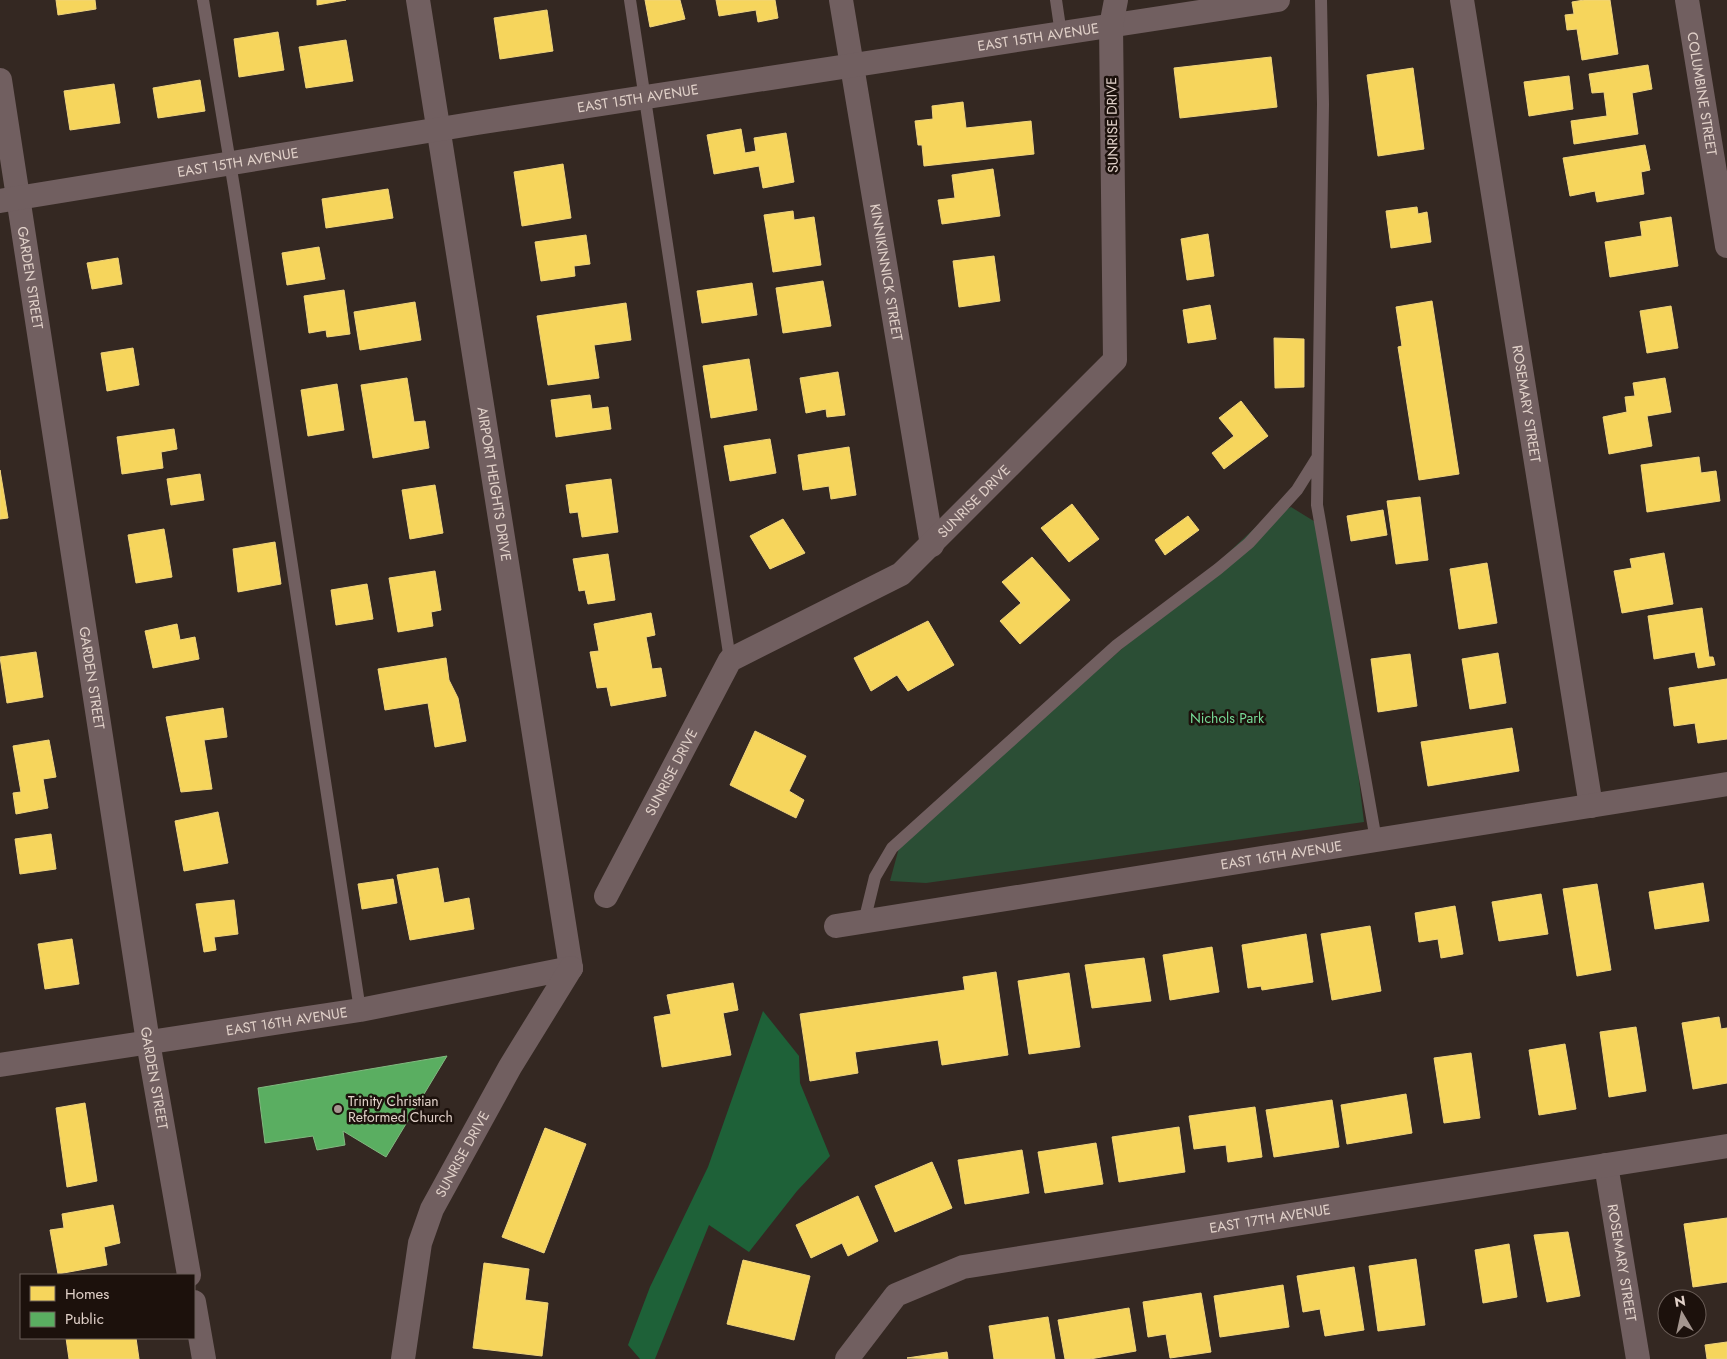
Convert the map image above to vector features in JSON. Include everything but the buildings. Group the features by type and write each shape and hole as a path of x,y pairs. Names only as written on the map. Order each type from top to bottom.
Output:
{"street":[{"name":"AIRPORT HEIGHTS DRIVE","path":"418,0 437,130 571,968"},
{"name":"KINNIKINNICK STREET","path":"841,0 932,545"},
{"name":"SUNRISE DRIVE","path":"606,896 730,660 901,574 1115,360 1111,26 1116,0"},
{"name":"EAST 15TH AVENUE","path":"10,199 437,130 1278,0"},
{"name":"ROSEMARY STREET","path":"1462,0 1591,806"},
{"name":"COLUMBINE STREET","path":"1687,0 1727,246"},
{"name":"GARDEN STREET","path":"0,80 10,199 148,1042 189,1274"},
{"name":"EAST 16TH AVENUE","path":"836,926 1727,784"},
{"name":"SUNRISE DRIVE","path":"403,1359 420,1243 432,1209 510,1067 571,968"},
{"name":"EAST 16TH AVENUE","path":"0,1066 360,1010 571,968"},
{"name":"EAST 17TH AVENUE","path":"847,1359 896,1295 962,1267 1727,1146"},
{"name":"ROSEMARY STREET","path":"1606,1165 1638,1359"},
{"path":"195,1308 204,1359"}],"lane":[{"path":"203,0 360,1010"},
{"path":"630,0 730,660"},
{"path":"1056,0 1061,34"},
{"path":"1321,0 1323,104 1316,458 1317,505 1376,840"},
{"path":"864,922 874,877 892,848 1117,645 1218,569 1249,543 1297,490 1316,458"}],"green space":[{"name":"Nichols Park","path":"1291,507 1317,523 1351,714 1364,822 926,883 890,881 900,844 1183,595 1258,525"},
{"path":"763,1011 799,1056 800,1083 830,1156 797,1191 749,1252 709,1225 655,1359 640,1359 628,1345 650,1287 708,1167"}],"place":[{"name":"Trinity Christian Reformed Church","path":"338,1109"}]}
